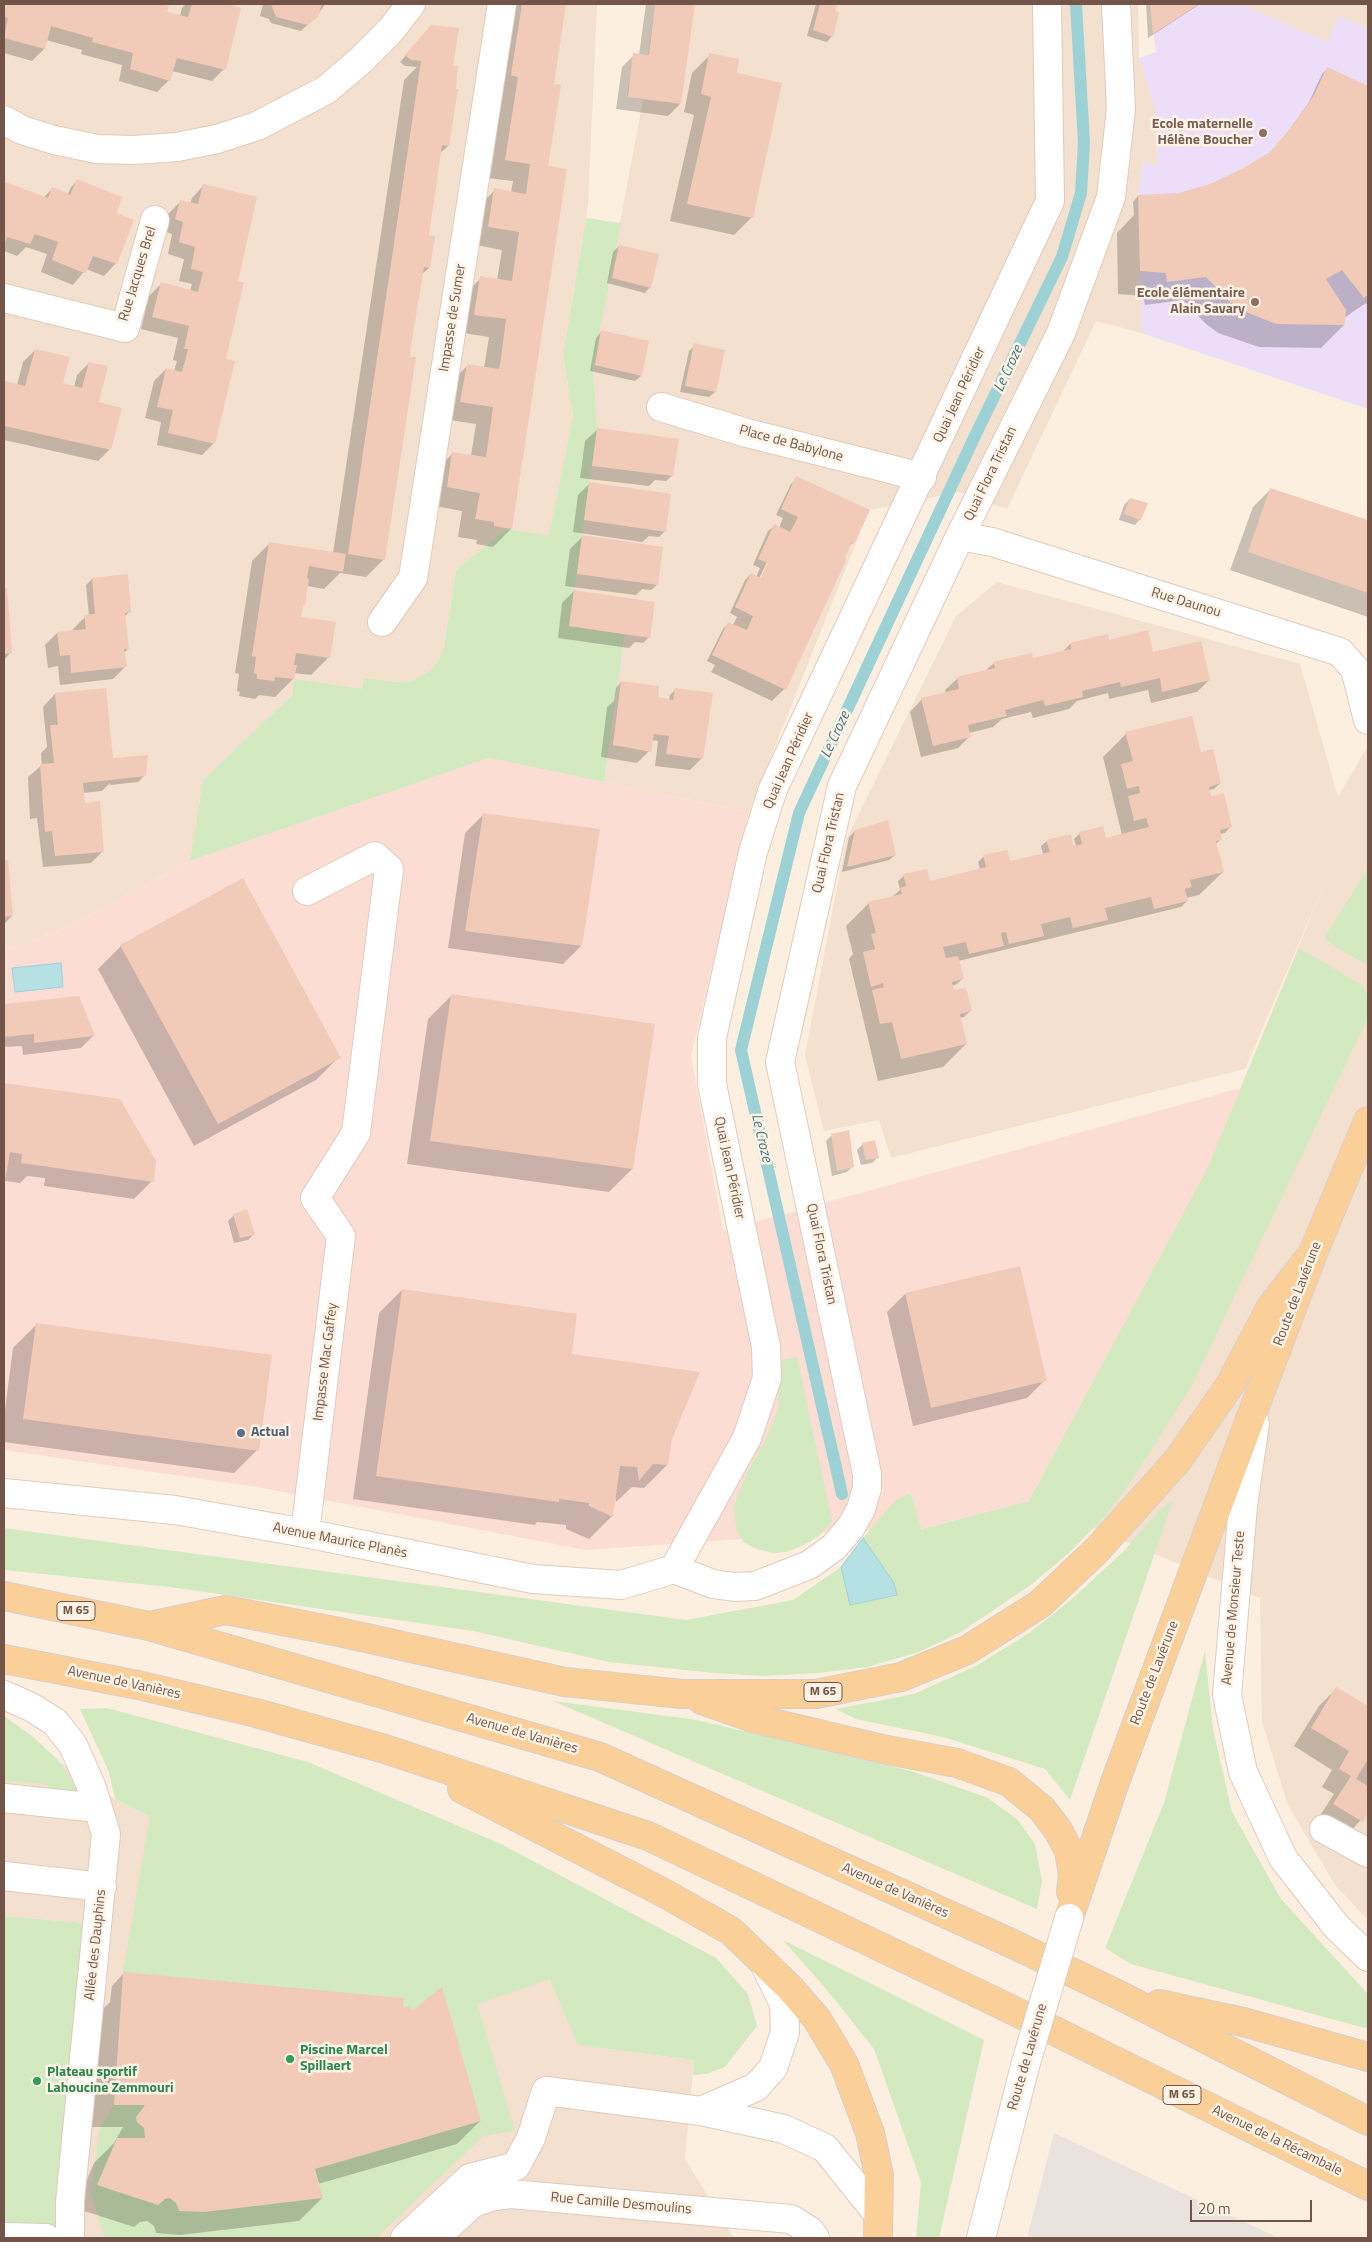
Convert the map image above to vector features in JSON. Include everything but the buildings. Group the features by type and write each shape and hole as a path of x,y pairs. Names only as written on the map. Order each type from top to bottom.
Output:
{"main road":[{"name":"Route de Lavérune","path":"1069,1918 1114,1782 1258,1398 1313,1253 1368,1121"},
{"name":"M 65","path":"149,1626 226,1610 339,1632 565,1682 682,1694 816,1694 901,1678 967,1650 1040,1604 1096,1550 1177,1461 1230,1385 1271,1307 1313,1253"},
{"name":"Avenue de Vanières","path":"4,1596 149,1626 600,1757 1015,1945 1119,1995"},
{"name":"Avenue de Vanières","path":"4,1659 256,1713 385,1749 648,1836 998,2002"},
{"name":"M 65","path":"682,1694 756,1719 887,1750 957,1763 1009,1782 1042,1809 1058,1830 1069,1851 1073,1875 1069,1918"},
{"path":"385,1749 731,1931 817,2019 844,2064 870,2132 879,2175 878,2226"},
{"name":"M 65","path":"1119,1995 1368,2120"},
{"path":"1119,1995 1243,2022 1368,2057"},
{"name":"Avenue de la Récambale","path":"998,2002 1368,2186"}],"street":[{"path":"4,120 22,130 54,140 97,149 134,150 177,147 218,139 257,126 326,90 366,55 411,4"},
{"name":"Impasse de Sumer","path":"382,622 413,578 502,4"},
{"name":"Quai Jean Péridier","path":"674,1568 746,1438 767,1378 766,1347 712,1084 712,1038 751,861 773,789 922,477 1050,201 1047,4"},
{"name":"Quai Flora Tristan","path":"674,1568 713,1584 735,1587 755,1586 809,1566 834,1547 851,1527 861,1510 867,1488 865,1460 780,1062 842,786 960,536 1062,333 1111,197 1121,108 1116,4"},
{"name":"Rue Jacques Brel","path":"4,298 125,328 155,220"},
{"name":"Place de Babylone","path":"661,407 747,433 922,477"},
{"name":"Rue Daunou","path":"960,536 992,542 1340,652 1355,669 1368,720"},
{"name":"Impasse Mac Gaffey","path":"305,1533 341,1236 315,1198 356,1133 389,869 375,856 306,891"},
{"name":"Avenue de Monsieur Teste","path":"1258,1398 1243,1506 1227,1694 1243,1772 1283,1858 1336,1926 1368,1957"},
{"name":"Avenue Maurice Planès","path":"4,1494 175,1510 305,1533 533,1579 621,1585 674,1568"},
{"name":"Allée des Dauphins","path":"4,1695 31,1706 55,1722 73,1745 92,1788 106,1834 70,2202 70,2238"},
{"path":"4,1798 98,1808"},
{"path":"1324,1829 1368,1853"},
{"path":"4,1876 102,1887"},
{"name":"Route de Lavérune","path":"981,2238 1024,2066 1069,1918"},
{"path":"701,2110 756,2087 773,2068 786,2032 784,2004 764,1964"},
{"path":"405,2238 470,2178 516,2166 531,2138 546,2091 701,2110 784,2129 825,2148 878,2226"},
{"name":"Rue Camille Desmoulins","path":"435,2238 473,2203 490,2197 511,2194 791,2219 810,2232 815,2238"},
{"path":"4,2237 46,2238"}],"shaded area":[{"path":"4,4 597,4 588,205 563,355 573,416 549,537 506,529 456,570 444,647 439,660 431,670 411,681 398,682 364,678 362,689 293,694 203,780 190,861 69,926 18,946 4,947"},
{"path":"655,4 1138,4 1139,58 1157,114 1158,166 1143,162 1138,195 1142,333 1096,321 1007,509 959,492 869,510 749,812 604,782 625,634 569,626 596,427 593,366 643,100 627,96 634,54 648,55"},
{"name":"Ecole maternelle Hélène Boucher","path":"1150,4 1240,4 1328,42 1339,16 1368,28 1368,409 1142,333 1138,195 1143,162 1158,165 1157,114 1139,58 1156,52"},
{"path":"1239,4 1368,4 1368,28 1339,16 1328,42"},
{"path":"997,582 1300,664 1338,797 1368,746 1368,1920 1335,1885 1288,1805 1262,1722 1260,1598 1029,1501 1208,1167 1326,880 1245,1069 891,1158 879,1120 824,1131 805,1055 846,840 956,616"},
{"path":"489,758 749,812 691,1056 723,1231 1241,1088 1208,1167 1029,1501 920,1529 838,1532 586,1550 257,1487 4,1450 4,947 18,946 69,926 190,861"},
{"path":"4,1725 115,1799 150,1817 561,1928 578,2045 694,2060 685,2159 734,2238 58,2238 84,1923 4,1916"},
{"path":"1054,2133 1279,2238 1027,2238"}],"green space":[{"path":"586,218 621,223 593,366 597,428 569,626 625,634 604,782 489,758 190,861 203,780 293,694 294,679 362,689 364,678 398,682 411,681 431,670 439,660 444,647 456,570 506,529 549,536 573,416 563,355"},
{"path":"1367,870 1368,966 1327,941 1325,937"},
{"path":"1299,948 1363,986 1368,997 1368,1017 1191,1387 1129,1484 1105,1516 1070,1552 1032,1584 961,1632 919,1652 867,1667 818,1673 762,1676 714,1673 609,1662 473,1631 170,1587 4,1570 4,1528 686,1620 793,1600 841,1567 851,1605 897,1595 894,1583 863,1538 896,1500 911,1493 921,1529 1029,1501 1208,1167"},
{"path":"797,1357 832,1521 819,1536 802,1546 786,1552 773,1553 757,1549 743,1542 736,1528 734,1509 748,1471 764,1443 778,1410 780,1364 783,1360"},
{"path":"1173,1500 1070,1800 1045,1769 943,1737 856,1719 836,1709 914,1694 976,1666 1029,1633 1072,1599 1123,1552 1161,1509"},
{"path":"1205,1651 1213,1729 1232,1812 1281,1899 1368,1994 1368,2029 1131,1964 1105,1948 1164,1803"},
{"path":"553,1701 697,1720 911,1771 986,1797 1017,1819 1035,1844 1042,1881 1037,1909"},
{"path":"107,1708 308,1762 501,1844 716,1958 748,1994 757,2026 725,2067 706,2074 693,2075 694,2060 578,2045 550,1979 477,2004 515,2131 483,2136 376,2238 105,2238 91,2193 100,2128 114,2105 123,1972 150,1817 115,1799 109,1772 80,1709"},
{"path":"4,1716 32,1736 58,1760 78,1790 82,1809 46,1784 4,1781"},
{"name":"Plateau sportif Lahoucine Zemmouri","path":"4,1916 85,1923 58,2238 4,2238"},
{"path":"783,1940 984,2040 939,2238 916,2238 921,2182 874,2049 827,1990"}],"water":[{"path":"61,963 63,987 15,992 12,968"},
{"path":"863,1538 894,1583 897,1595 850,1605 841,1567"}],"waterway":[{"name":"Le Croze","path":"842,1494 741,1050 799,813 973,440 1062,257 1081,193 1084,143 1076,4"}],"place":[{"name":"Ecole maternelle Hélène Boucher","path":"1263,133"},
{"name":"Ecole élémentaire Alain Savary","path":"1255,302"},
{"name":"Actual","path":"241,1433"},
{"name":"Piscine Marcel Spillaert","path":"290,2059"},
{"name":"Plateau sportif Lahoucine Zemmouri","path":"37,2081"}]}
